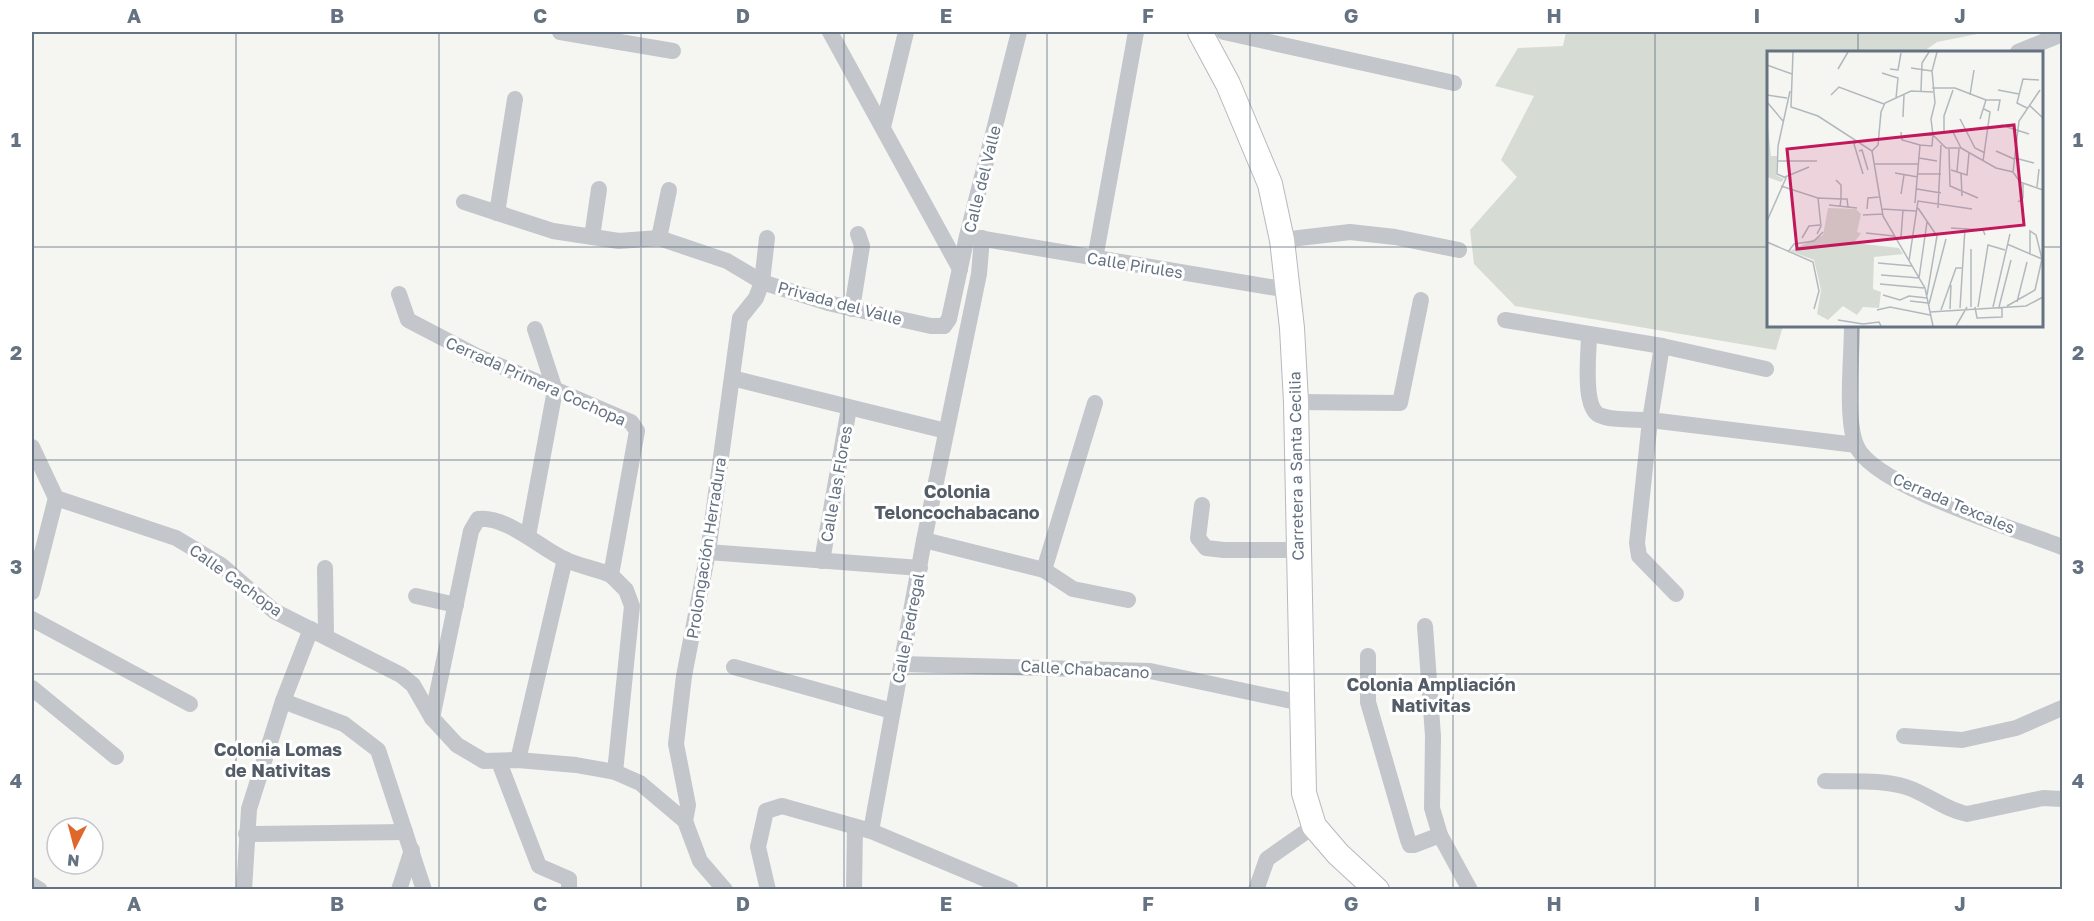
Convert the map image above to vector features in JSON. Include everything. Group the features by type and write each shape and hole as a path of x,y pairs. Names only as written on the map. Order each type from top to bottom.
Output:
{"main road":[{"name":"Carretera a Santa Cecilia","path":"1200,32 1228,84 1269,184 1282,240 1296,402 1304,794 1314,826 1338,854 1377,890"}],"street":[{"path":"560,32 673,51"},
{"path":"830,32 960,269"},
{"path":"883,127 906,32"},
{"name":"Calle del Valle","path":"944,326 949,319 960,269 974,237 1019,32"},
{"path":"1095,259 1136,32"},
{"path":"1224,32 1454,83"},
{"path":"2020,51 2062,34"},
{"path":"497,213 515,99"},
{"path":"592,237 598,189"},
{"path":"659,238 669,190"},
{"name":"Privada del Valle","path":"464,202 553,231 619,241 659,238 727,261 762,282 852,309 931,326 944,326"},
{"path":"1282,240 1350,232 1395,237 1459,250"},
{"path":"852,309 862,246 858,234"},
{"name":"Calle Pirules","path":"974,237 1288,290"},
{"name":"Calle Pedregal","path":"854,890 863,830 901,664 979,274 974,237"},
{"path":"762,282 767,238"},
{"name":"Prolongación Herradura","path":"685,820 688,805 676,744 684,676 708,552 740,318 756,298 762,282"},
{"name":"Cerrada Primera Cochopa","path":"399,294 408,320 477,356 631,422 637,431 611,575"},
{"path":"1296,402 1400,403 1420,300"},
{"path":"1505,320 1662,346 1766,369"},
{"path":"1589,335 1588,394 1593,410 1600,416 1856,445 1851,425 1852,327"},
{"path":"528,536 555,390 535,329"},
{"path":"1662,346 1650,420 1637,543 1639,556 1676,594"},
{"path":"732,378 946,430"},
{"path":"1044,570 1095,403"},
{"name":"Calle las Flores","path":"822,561 849,408"},
{"name":"Cerrada Texcales","path":"1856,445 1864,459 1900,483 1937,500 2062,547"},
{"path":"32,447 56,498 32,592"},
{"name":"Calle Cachopa","path":"56,498 176,538 221,565 274,611 401,675 413,685 432,718 457,745 484,761 499,762"},
{"path":"1202,505 1198,538 1206,548 1298,550"},
{"path":"432,718 471,531 478,519 486,518 528,536 565,559 611,575 626,590 632,606 615,772"},
{"path":"924,540 1044,570 1073,590 1128,600"},
{"path":"708,552 920,568"},
{"path":"518,760 565,559"},
{"path":"244,890 249,809 283,700 319,632 326,568"},
{"path":"416,596 456,605"},
{"path":"32,619 190,704"},
{"path":"1425,626 1433,736 1432,807 1440,835 1470,890"},
{"path":"1368,656 1368,702 1410,845 1440,835"},
{"name":"Calle Chabacano","path":"901,664 1150,671 1301,703"},
{"path":"734,667 891,711"},
{"path":"32,688 116,757"},
{"path":"283,700 344,724 378,750 424,890"},
{"path":"1904,736 1962,740 2016,728 2062,708"},
{"path":"569,890 569,879 539,866 499,762 518,760 615,772 640,783 685,820 700,861 725,890"},
{"path":"1825,781 1904,786 1929,795 1954,812 1967,814 2043,798 2062,799"},
{"path":"768,890 758,847 766,811 782,806 863,830 1011,890"},
{"path":"1256,890 1267,859 1314,826"},
{"path":"246,834 405,832"},
{"path":"399,890 412,850"},
{"path":"32,885 40,890"}],"shaded area":[{"path":"1566,32 1987,32 1937,42 1924,51 1767,51 1767,327 1783,327 1776,350 1515,306 1474,264 1470,230 1517,177 1501,160 1534,96 1495,86 1518,48 1563,46"}],"district":[{"name":"Colonia Teloncochabacano","path":"957,502"},
{"name":"Colonia Ampliación Nativitas","path":"1431,695"},
{"name":"Colonia Lomas de Nativitas","path":"278,760"}]}
